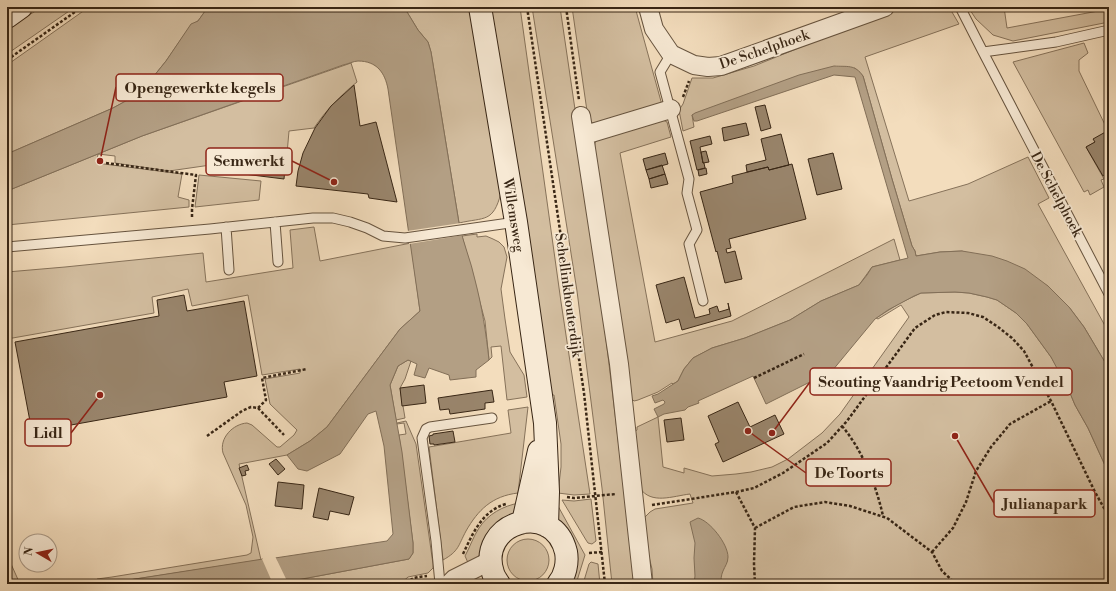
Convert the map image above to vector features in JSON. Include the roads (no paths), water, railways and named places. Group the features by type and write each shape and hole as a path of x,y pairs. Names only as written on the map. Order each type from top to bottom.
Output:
{"street":[{"path":"7,17 21,7"},
{"name":"Willemsweg","path":"480,7 516,222 545,423 548,492 547,526"},
{"path":"648,7 654,29 671,54"},
{"name":"De Schelphoek","path":"671,54 694,65 721,66 885,7"},
{"path":"585,135 671,109"},
{"path":"581,116 618,364 643,584"},
{"name":"Willemsweg","path":"523,522 545,423"},
{"path":"499,584 493,574 490,561 492,547 499,535 510,526 523,522 535,522 547,526 557,533 564,544 567,557 566,569 561,581 558,584"},
{"path":"444,578 454,579 490,561"}],"lane":[{"name":"De Schelphoek","path":"960,7 1109,294"},
{"path":"983,52 1056,42 1109,30"},
{"path":"671,54 660,72 689,179 687,193 697,230 689,244 704,301"},
{"path":"7,247 313,218 333,218 367,228 383,236 405,238 516,222"},
{"path":"274,222 278,262"},
{"path":"226,227 229,270"},
{"path":"440,584 444,578 422,438 423,434 426,429 430,427 492,418"}],"place":[{"name":"Opengewerkte kegels","path":"100,161"},
{"name":"Semwerkt","path":"334,182"},
{"name":"Lidl","path":"100,395"},
{"name":"De Toorts","path":"748,431"},
{"name":"Scouting Vaandrig Peetoom Vendel","path":"772,433"},
{"name":"Julianapark","path":"955,436"}]}
